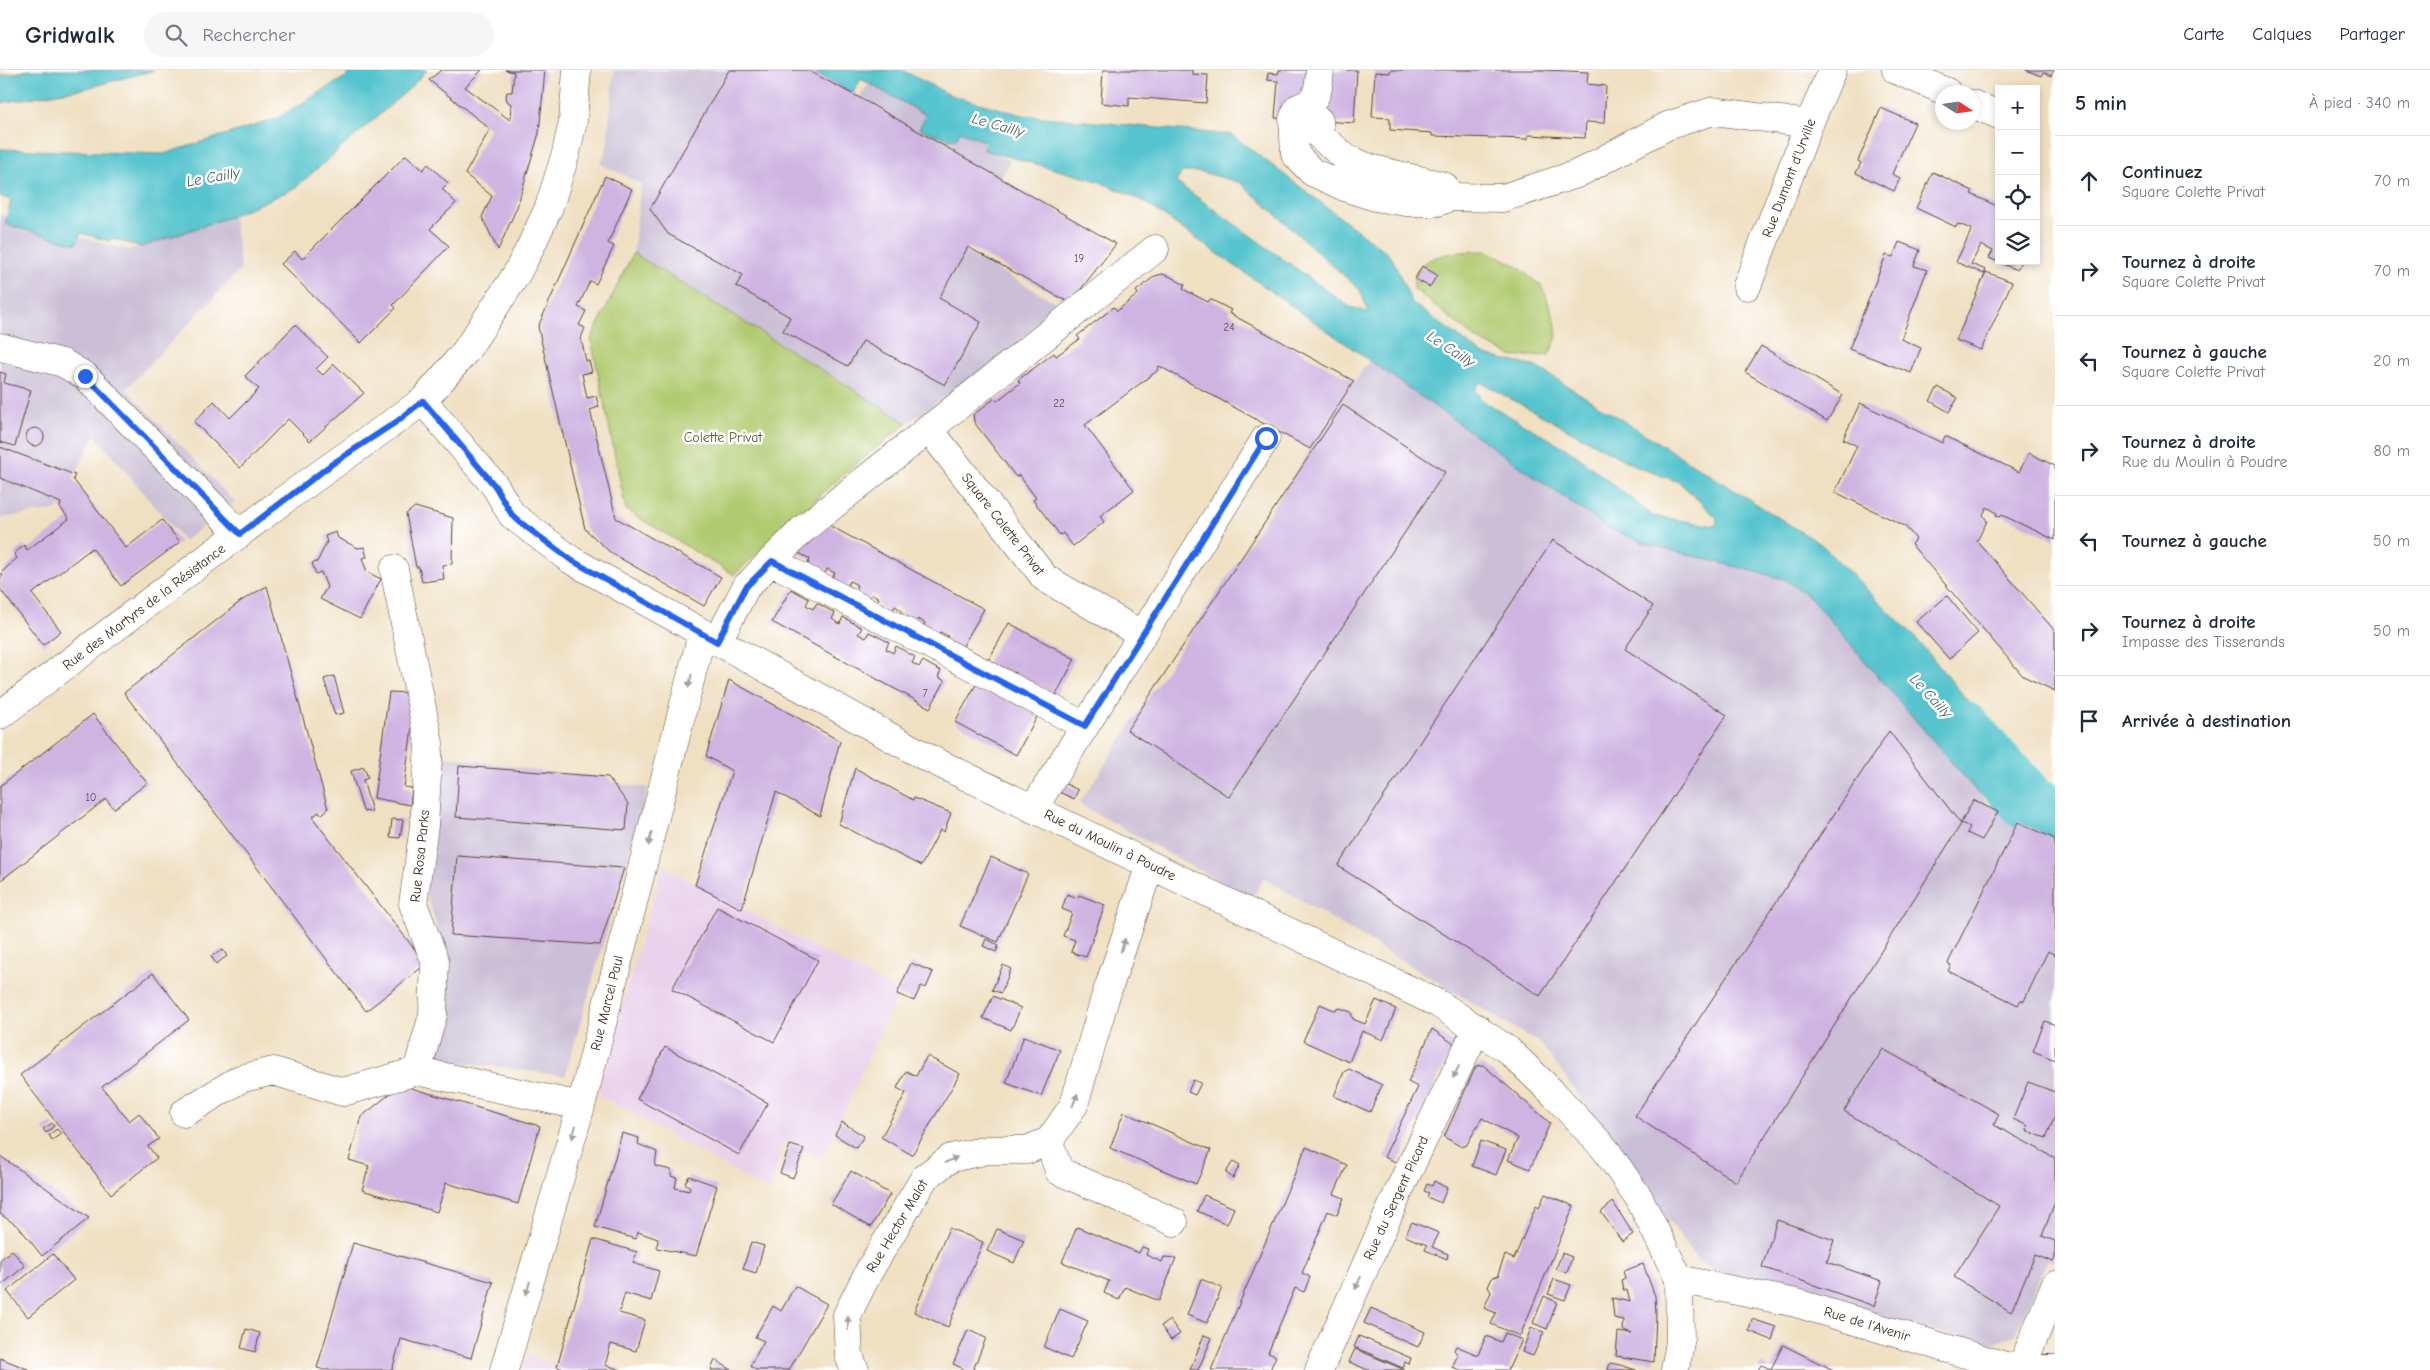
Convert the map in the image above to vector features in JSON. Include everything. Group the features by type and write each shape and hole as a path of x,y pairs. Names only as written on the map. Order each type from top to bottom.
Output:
{"street":[{"name":"Rue des Martyrs de la Résistance","path":"0,715 332,464 396,422 423,401 465,352 516,275 531,246 552,198 566,153 573,121 577,70"},
{"path":"1320,70 1319,89 1309,105 1298,108 1293,119 1295,154 1312,172 1347,188 1375,197 1406,202 1438,202 1451,197 1503,198 1577,174 1667,126 1713,111 1808,124"},
{"name":"Rue Dumont d'Urville","path":"1747,286 1808,124 1832,70"},
{"path":"1896,70 1935,87"},
{"path":"1980,107 1995,113"},
{"path":"1319,121 1320,136 1347,159 1370,168 1444,186 1451,197"},
{"path":"709,638 746,587 802,530 928,428 1155,250"},
{"path":"0,347 62,363 85,376 240,534"},
{"name":"Rue du Moulin à Poudre","path":"423,401 495,486 516,519 571,560 928,758 1439,1004 1477,1028 1514,1055 1577,1117 1605,1149 1639,1198 1679,1279 1680,1342 1675,1370"},
{"name":"Square Colette Privat","path":"928,428 1045,578 1142,634"},
{"path":"1033,809 1266,438"},
{"path":"772,561 1085,726"},
{"name":"Rue Rosa Parks","path":"394,569 429,743 424,826 413,904 435,961 433,1015 417,1071"},
{"name":"Rue Marcel Paul","path":"504,1370 581,1106 709,638"},
{"path":"1150,865 1105,998 1074,1105 1049,1141 1059,1171 1174,1222"},
{"name":"Rue du Sergent Picard","path":"1319,1370 1407,1173 1477,1028"},
{"path":"184,1113 240,1079 273,1071 342,1092 417,1071 581,1106"},
{"name":"Rue Hector Malot","path":"855,1370 849,1356 847,1315 869,1271 925,1177 951,1158 988,1150 1027,1150 1049,1141"},
{"name":"Rue de l'Avenir","path":"1679,1279 1796,1302 2005,1366 2055,1369"},
{"path":"2022,1367 2055,1285"}],"shaded area":[{"path":"614,70 812,70 860,96 869,84 987,143 987,150 1010,161 960,249 1070,310 907,423 633,253 641,184 601,164 607,147"},
{"path":"0,215 128,250 233,215 241,269 126,389 235,502 184,541 95,435 57,510 0,518"},
{"path":"1369,360 1632,535 1784,573 1826,603 1989,806 2055,836 2055,1241 2015,1335 1989,1345 1799,1296 1722,1273 1698,1261 1541,1044 1264,878 1251,899 1079,804"},
{"path":"440,755 648,788 565,1076 438,1059 447,957 424,887"},
{"path":"662,866 899,992 822,1159 784,1142 770,1192 597,1094"},
{"path":"526,1354 570,1370 522,1370"}],"green space":[{"path":"1486,251 1516,265 1543,288 1555,320 1557,337 1549,355 1514,357 1475,338 1414,289 1415,276 1420,267 1428,261 1451,253"},
{"name":"Colette Privat","path":"633,253 907,423 846,472 734,575 626,510 591,339"}],"water":[{"path":"29,70 154,70 87,88 0,103 0,76"},
{"path":"350,70 427,70 409,89 295,188 232,216 141,247 111,238 109,241 81,233 76,244 5,224 11,200 0,196 0,149 163,154 276,119 347,76"},
{"path":"810,70 902,70 950,95 1022,115 1232,135 1391,256 1412,303 1484,355 1537,367 1822,545 1915,637 2025,770 2005,809 1977,792 1811,598 1784,579 1647,544 1606,527 1143,201 1098,181 984,150 986,142 960,131 955,140 919,129 926,115 861,79 853,93","holes":["1182,172 1202,172 1241,183 1360,290 1369,313 1348,306 1176,182","1480,382 1637,467 1679,482 1717,518 1716,526 1653,516 1572,452 1483,401 1475,390"]}],"building":[{"path":"441,70 482,70 465,87 510,120 511,104 507,101 506,97 507,92 512,92 514,72 505,70 545,70 539,133 517,207 498,250 482,217 492,196 465,174 490,129 429,80"},
{"path":"729,70 807,70 860,98 1116,244 1070,303 968,247 939,298 981,322 945,385 863,341 848,366 783,331 790,317 736,286 743,275 668,234 650,209"},
{"path":"1103,70 1192,70 1192,74 1208,75 1206,103 1129,97 1129,106 1101,103"},
{"path":"1279,70 1357,70 1354,123 1275,118 1278,81 1267,80 1268,73 1278,74"},
{"path":"1390,70 1545,70 1588,72 1587,84 1606,86 1604,123 1586,122 1585,138 1528,135 1528,139 1432,136 1432,133 1390,130 1390,118 1372,117 1375,72 1390,73"},
{"path":"2026,70 2054,70 2051,76 2043,72 2041,76"},
{"path":"1881,108 1915,123 1892,174 1900,178 1894,191 1856,173 1861,163 1858,161"},
{"path":"406,155 423,170 428,164 448,183 442,189 456,203 430,229 449,246 393,305 396,308 361,343 281,264 295,251 302,259"},
{"path":"1933,172 1973,191 1971,194 1995,205 1995,261 1989,258 1993,251 1981,245 1971,264 1986,270 1984,274 1956,262 1972,229 1958,224 1956,227 1916,208"},
{"path":"605,176 632,189 608,243 614,246 596,284 590,281 578,307 586,311 579,325 585,328 581,338 586,361 589,361 592,372 582,374 587,398 596,396 599,407 590,410 616,518 721,577 704,606 611,553 585,529 538,327"},
{"path":"1899,242 1920,250 1914,266 1927,270 1901,339 1921,348 1911,373 1849,349 1886,255 1893,257"},
{"path":"2005,265 2019,265 2017,270"},
{"path":"1422,266 1437,275 1430,287 1415,279"},
{"path":"1986,272 2012,282 1981,350 1956,340"},
{"path":"1162,274 1185,285 1183,289 1208,302 1210,299 1231,310 1229,313 1354,381 1310,449 1159,366 1157,371 1085,425 1134,490 1100,516 1104,522 1073,546 1063,533 1060,535 1033,500 1036,498 1019,475 1016,477 974,422 973,415 995,398 997,401 1020,383 1018,380 1054,353 1056,356 1080,339 1077,336 1114,307 1117,311 1138,294 1136,291 1155,276"},
{"path":"295,325 328,357 316,369 323,375 334,364 364,393 310,441 288,419 240,468 194,422 214,401 230,418 259,389 245,376"},
{"path":"1761,346 1843,395 1827,421 1745,372"},
{"path":"0,372 6,374 4,383 31,390 15,446 0,442"},
{"path":"1938,387 1958,398 1949,412 1930,401"},
{"path":"1860,403 1942,443 1945,436 2019,472 2029,453 2055,466 2055,540 2002,515 2000,517 1987,507 1983,515 1987,521 1977,541 2055,631 2055,691 2023,676 1911,544 1916,539 1905,526 1835,492 1857,446 1843,439"},
{"path":"1343,405 1445,472 1229,797 1127,730"},
{"path":"35,428 41,431 44,437 41,443 35,446 29,443 26,437 29,431"},
{"path":"0,447 75,475 73,479 126,548 162,520 180,542 121,586 92,548 32,594 61,631 43,645 0,589 0,578 3,576 1,573 17,558 14,554 24,545 27,550 69,519 60,507 61,503 0,478"},
{"path":"415,507 453,518 452,564 442,565 444,579 422,582 419,567 416,567 406,514"},
{"path":"825,523 984,609 960,651 944,642 948,636 940,632 937,638 922,630 925,623 918,619 914,625 899,617 902,611 895,606 891,613 876,604 879,598 872,594 868,600 854,592 857,585 850,581 846,588 831,579 835,573 827,569 824,575 807,566 810,559 797,552"},
{"path":"336,532 338,538 358,548 364,547 367,557 362,558 367,572 381,579 360,619 320,599 327,587 321,572 316,574 312,563 317,562 327,542 325,536"},
{"path":"1553,540 1653,606 1625,649 1727,715 1540,996 1338,866"},
{"path":"267,586 328,809 321,815 319,812 312,817 426,964 366,1011 124,693 241,601"},
{"path":"791,589 809,599 806,605 813,609 817,603 835,613 832,619 840,624 843,617 862,628 858,634 866,638 869,632 889,642 886,649 893,653 896,646 915,657 912,663 919,667 923,661 941,671 938,677 945,681 930,708 772,622"},
{"path":"1947,596 1978,633 1949,659 1916,622"},
{"path":"1009,623 1075,659 1052,702 1038,686 1034,684 1030,690 1014,681 1018,675 1014,672 1010,679 988,661"},
{"path":"334,676 344,713 335,715 324,679"},
{"path":"729,680 840,741 820,816 776,792 742,909 695,885 732,771 706,756"},
{"path":"978,681 1038,715 1016,755 955,722"},
{"path":"389,692 410,693 413,720 404,787 412,788 410,805 374,798"},
{"path":"93,714 147,783 114,809 106,799 0,881 0,786"},
{"path":"1889,731 1961,824 1736,1182 1635,1116"},
{"path":"459,766 608,777 628,804 626,830 456,817"},
{"path":"364,767 368,778 363,780 372,812 363,811 351,771"},
{"path":"855,768 913,800 914,798 951,813 944,832 940,830 921,866 839,824"},
{"path":"1062,782 1078,790 1074,799 1057,791"},
{"path":"1973,800 1998,812 1982,840 1967,833 1970,827 1961,823"},
{"path":"392,819 403,820 400,838 390,837"},
{"path":"2018,822 2055,839 2055,955 2048,951 2024,1001 2021,1000 2018,1005 1948,971 1951,965 1948,963"},
{"path":"457,856 624,868 600,945 451,935"},
{"path":"991,857 1028,874 998,942 960,926"},
{"path":"1067,894 1078,898 1079,895 1105,905 1086,957 1071,952 1075,940 1063,936 1072,913 1062,909"},
{"path":"717,907 818,960 774,1042 672,989"},
{"path":"986,939 999,945 996,952 983,946"},
{"path":"223,950 227,956 216,964 211,956"},
{"path":"911,963 933,972 926,988 921,986 914,1001 897,994"},
{"path":"1003,965 1011,969 1001,993 992,990"},
{"path":"153,973 189,1020 102,1087 129,1121 139,1113 159,1139 148,1146 157,1158 111,1194 20,1075"},
{"path":"993,996 1021,1008 1011,1030 983,1018"},
{"path":"1376,1000 1396,1009 1383,1040 1362,1031 1349,1062 1303,1041 1320,1004 1334,1010 1340,1008 1351,1012 1353,1019 1365,1024"},
{"path":"2045,1021 2055,1025 2055,1060 2033,1051"},
{"path":"1432,1029 1454,1044 1398,1163 1384,1157 1418,1087 1408,1082"},
{"path":"1024,1036 1060,1050 1041,1096 1006,1083"},
{"path":"665,1047 768,1103 739,1155 637,1099"},
{"path":"1883,1049 1999,1114 1994,1125 2055,1158 2055,1202 2042,1236 2055,1241 2055,1258 2053,1262 2035,1255 2011,1312 1954,1277 1999,1206 1844,1111"},
{"path":"927,1056 960,1074 912,1155 881,1137 906,1093 897,1088 906,1071 916,1076"},
{"path":"1483,1065 1550,1123 1530,1169 1508,1160 1518,1138 1482,1118 1466,1146 1460,1146 1444,1137 1476,1066"},
{"path":"1349,1069 1382,1085 1370,1112 1334,1096 1344,1072"},
{"path":"1193,1080 1201,1083 1195,1095 1188,1092"},
{"path":"2028,1082 2055,1092 2055,1116 2046,1138 2027,1131 2028,1126 2013,1119"},
{"path":"401,1085 540,1126 518,1204 446,1183 437,1212 362,1190 369,1166 349,1160 361,1117"},
{"path":"1124,1112 1211,1150 1196,1184 1110,1148"},
{"path":"842,1122 864,1136 856,1148 835,1135"},
{"path":"52,1123 54,1126 46,1133 43,1129"},
{"path":"57,1129 61,1134 52,1140 49,1135"},
{"path":"622,1133 639,1138 638,1144 657,1152 655,1166 671,1170 671,1176 677,1178 675,1188 689,1191 690,1187 685,1183 689,1176 717,1186 696,1256 657,1248 658,1239 638,1232 636,1239 595,1227"},
{"path":"1481,1141 1506,1150 1496,1175 1472,1166"},
{"path":"790,1145 804,1149 793,1178 780,1173"},
{"path":"1306,1147 1347,1165 1334,1194 1344,1198 1337,1215 1328,1211 1302,1273 1310,1277 1304,1292 1295,1288 1268,1353 1276,1356 1270,1370 1262,1368 1261,1370 1211,1370"},
{"path":"0,1156 89,1218 42,1256 19,1227 0,1214"},
{"path":"1233,1161 1240,1165 1233,1178 1226,1173"},
{"path":"851,1171 890,1194 871,1227 831,1204"},
{"path":"1434,1181 1447,1188 1441,1203 1427,1197 1429,1193 1424,1191 1427,1184 1432,1186"},
{"path":"1545,1194 1574,1206 1520,1336 1491,1324 1496,1313 1484,1308 1491,1292 1488,1287 1492,1278 1500,1275 1498,1274 1505,1255 1514,1259 1536,1206 1539,1208"},
{"path":"1204,1195 1234,1208 1227,1224 1197,1211"},
{"path":"1613,1202 1633,1234 1622,1242 1601,1212"},
{"path":"1777,1220 1834,1240 1827,1262 1882,1281 1874,1306 1762,1267"},
{"path":"1412,1222 1439,1233 1432,1247 1448,1254 1447,1259 1425,1250 1427,1245 1405,1236"},
{"path":"1077,1227 1139,1253 1142,1247 1148,1249 1146,1255 1162,1262 1164,1257 1176,1258 1159,1301 1125,1287 1119,1300 1104,1293 1109,1281 1062,1262"},
{"path":"949,1228 983,1242 948,1327 914,1312"},
{"path":"997,1229 1024,1240 1014,1263 987,1251"},
{"path":"593,1239 637,1252 633,1263 659,1271 651,1301 625,1293 619,1313 645,1320 636,1351 611,1344 605,1365 622,1370 567,1370 557,1367"},
{"path":"751,1242 764,1246 756,1273 743,1269"},
{"path":"353,1243 493,1282 471,1358 401,1339 392,1370 324,1370 317,1368"},
{"path":"12,1250 25,1266 0,1286 0,1260"},
{"path":"1562,1253 1572,1257 1567,1273 1556,1269"},
{"path":"53,1254 74,1280 28,1317 7,1291"},
{"path":"1643,1264 1655,1296 1654,1362 1616,1356 1618,1332 1632,1334 1623,1330 1624,1320 1614,1318 1612,1298 1630,1302 1627,1290 1623,1290 1621,1280 1625,1278 1623,1271"},
{"path":"1201,1279 1222,1288 1207,1323 1187,1315"},
{"path":"1554,1279 1571,1285 1565,1300 1548,1294"},
{"path":"795,1286 827,1304 789,1370 756,1370 750,1366 764,1341 755,1337 773,1306 781,1311"},
{"path":"1544,1296 1557,1302 1547,1329 1533,1323"},
{"path":"1371,1308 1425,1332 1418,1347 1364,1323"},
{"path":"1060,1309 1088,1321 1071,1359 1044,1347"},
{"path":"1752,1319 1776,1327 1772,1340 1749,1331"},
{"path":"1170,1320 1180,1334 1171,1340 1161,1326"},
{"path":"1531,1328 1544,1332 1533,1356 1522,1352"},
{"path":"246,1329 260,1333 255,1352 241,1348"},
{"path":"968,1330 986,1338 973,1370 966,1370 953,1364"},
{"path":"1505,1333 1522,1340 1508,1370 1460,1370 1452,1367 1458,1355 1454,1350 1456,1346 1478,1355 1486,1336 1501,1342"},
{"path":"1204,1335 1212,1338 1198,1370 1190,1370"},
{"path":"1359,1336 1411,1358 1409,1364 1405,1362 1403,1368 1354,1347"},
{"path":"1783,1345 1834,1370 1758,1370 1761,1365 1771,1369"},
{"path":"1355,1349 1405,1370 1368,1370 1349,1362"},
{"path":"0,1358 30,1370 0,1370"},
{"path":"715,1360 732,1370 711,1370"},
{"path":"1610,1363 1620,1365 1636,1370 1608,1370"}],"waterway":[{"name":"Le Cailly","path":"1962,730 2032,806 2055,814"}],"route":[{"path":"85,376 106,394 139,431 240,534 332,464 396,422 423,401 495,486 512,515 521,523 571,560 717,642 746,587 772,561 1085,726 1266,438"}]}
